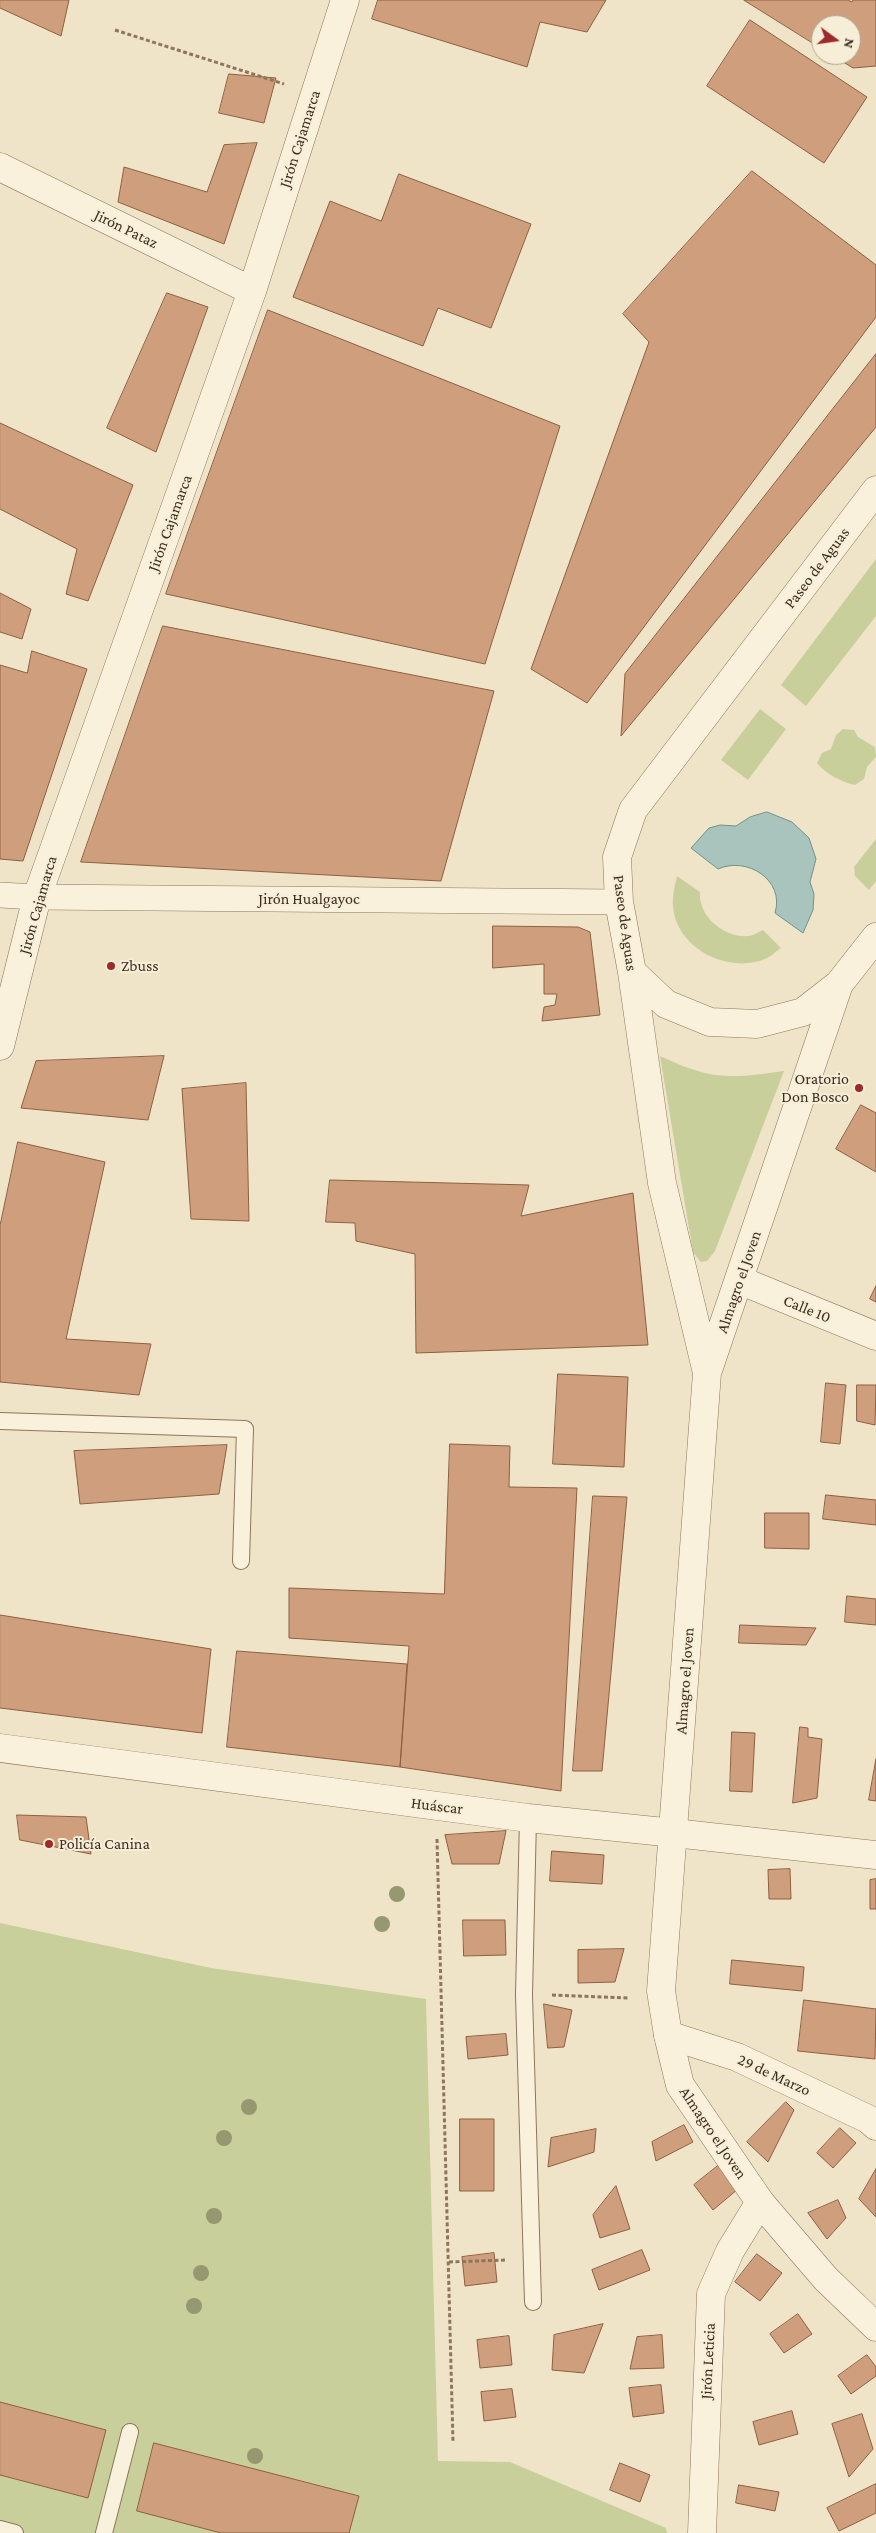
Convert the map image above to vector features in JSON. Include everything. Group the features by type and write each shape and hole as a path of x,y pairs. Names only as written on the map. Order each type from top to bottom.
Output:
{"street":[{"name":"Jirón Cajamarca","path":"0,1046 37,898 252,291 345,0"},
{"name":"Jirón Pataz","path":"0,167 252,291"},
{"name":"Paseo de Aguas","path":"707,1373 662,1183 632,972 619,902 617,857 633,810 876,490"},
{"name":"Jirón Hualgayoc","path":"0,895 37,898 619,902"},
{"path":"632,972 666,1004 710,1022 758,1024 803,1012 839,984 872,951"},
{"name":"Almagro el Joven","path":"839,984 707,1373 663,1998 668,2035 680,2085 760,2202 826,2279 876,2327"},
{"name":"Calle 10","path":"739,1280 876,1336"},
{"name":"Huáscar","path":"0,1748 528,1818 876,1855"},
{"name":"29 de Marzo","path":"668,2035 737,2057 868,2119 876,2126"},
{"name":"Jirón Leticia","path":"702,2533 711,2294 730,2251 760,2202"}],"lane":[{"path":"0,1421 245,1428 241,1560"},
{"path":"528,1818 524,1995 530,2259 533,2302"},
{"path":"104,2533 130,2432"},
{"path":"0,2529 15,2533"}],"path":[{"path":"115,30 315,94"},
{"path":"436,1806 453,2442"},
{"path":"524,1995 663,1998"},
{"path":"449,2262 530,2259"}],"green space":[{"path":"876,559 876,616 806,706 781,685"},
{"path":"760,709 786,729 748,780 721,760"},
{"path":"843,729 854,730 858,737 875,747 876,757 867,767 864,779 855,785 834,777 817,763 822,753 831,749 836,735"},
{"path":"876,839 876,881 869,890 855,876 854,867"},
{"path":"677,876 700,892 703,909 714,924 739,936 754,935 763,930 781,948 765,959 751,963 736,963 721,960 694,946 684,935 677,922 673,907"},
{"path":"660,1056 693,1070 720,1076 784,1071 715,1251 707,1261 701,1262 693,1252"},
{"path":"0,1923 211,1968 426,1999 438,2461 510,2462 666,2528 667,2533 0,2533"}],"water":[{"path":"767,812 792,822 809,838 816,859 810,882 814,894 813,910 803,933 775,913 777,901 774,890 769,881 761,874 741,866 729,866 718,869 691,848 709,828 720,825 736,826 750,817"}],"building":[{"path":"0,0 69,0 61,36 0,8"},
{"path":"378,0 606,0 587,32 540,22 527,67 372,19"},
{"path":"744,0 848,0 852,2 853,0 876,0 876,66 853,68 848,65 861,65 861,15 811,15 811,42"},
{"path":"750,20 811,60 811,65 818,65 867,97 824,163 707,86"},
{"path":"229,74 276,78 264,123 219,113"},
{"path":"257,143 224,244 118,202 124,167 207,192 224,145"},
{"path":"752,171 876,265 876,317 587,703 531,669 649,342 623,314"},
{"path":"399,174 531,224 491,328 438,308 423,346 293,297 330,201 381,221"},
{"path":"167,293 208,307 156,452 107,428"},
{"path":"268,310 560,426 485,664 166,594"},
{"path":"876,354 876,427 621,736 625,674"},
{"path":"0,423 133,485 88,601 66,594 77,549 0,509"},
{"path":"0,593 31,609 22,639 0,632"},
{"path":"163,626 494,691 441,881 81,862"},
{"path":"32,651 87,669 23,861 0,859 0,665 27,673"},
{"path":"493,926 578,927 590,932 600,1015 542,1021 544,1007 555,1005 557,994 544,994 544,964 493,968"},
{"path":"164,1056 148,1120 21,1108 36,1061"},
{"path":"246,1083 249,1221 191,1219 182,1089"},
{"path":"861,1105 876,1113 876,1172 836,1149"},
{"path":"18,1142 105,1162 66,1339 151,1344 139,1395 0,1382 0,1226"},
{"path":"330,1180 529,1185 521,1216 633,1193 648,1345 416,1353 415,1254 356,1241 355,1223 326,1222"},
{"path":"876,1286 876,1302 870,1299"},
{"path":"558,1374 628,1377 624,1467 553,1464"},
{"path":"826,1383 846,1385 840,1444 821,1442"},
{"path":"857,1385 876,1385 875,1425 857,1421"},
{"path":"450,1444 510,1446 509,1487 577,1488 561,1791 400,1767 409,1646 289,1638 289,1588 444,1594"},
{"path":"227,1445 219,1494 80,1504 74,1451"},
{"path":"826,1495 876,1500 876,1525 823,1519"},
{"path":"593,1496 627,1497 602,1771 573,1771"},
{"path":"765,1513 809,1513 809,1549 765,1548"},
{"path":"847,1596 876,1599 876,1625 845,1622"},
{"path":"0,1615 211,1649 202,1733 0,1708"},
{"path":"740,1625 816,1628 806,1645 739,1643"},
{"path":"237,1651 407,1664 400,1767 227,1747"},
{"path":"800,1727 808,1728 808,1737 822,1739 817,1798 793,1803"},
{"path":"732,1732 755,1733 752,1792 730,1791"},
{"path":"876,1759 876,1801 869,1800"},
{"path":"17,1815 86,1817 91,1854 20,1840"},
{"path":"506,1831 499,1864 452,1864 445,1835"},
{"path":"552,1851 604,1855 602,1884 550,1881"},
{"path":"790,1869 791,1899 769,1899 768,1870"},
{"path":"876,1879 876,1909 870,1909 870,1880"},
{"path":"463,1920 505,1920 506,1955 464,1956"},
{"path":"624,1949 615,1982 578,1983 578,1950"},
{"path":"732,1960 804,1967 802,1991 730,1984"},
{"path":"804,2000 876,2009 875,2059 798,2051"},
{"path":"544,2004 572,2010 564,2047 548,2048"},
{"path":"506,2034 508,2055 468,2059 466,2037"},
{"path":"786,2102 794,2110 768,2162 747,2142"},
{"path":"460,2119 494,2119 494,2191 460,2191"},
{"path":"684,2125 693,2142 656,2161 652,2142"},
{"path":"840,2128 856,2143 833,2168 817,2153"},
{"path":"596,2129 594,2152 548,2167 551,2138"},
{"path":"719,2165 738,2189 713,2210 694,2185"},
{"path":"876,2169 876,2217 859,2199"},
{"path":"616,2186 630,2229 600,2238 593,2215"},
{"path":"838,2200 846,2218 827,2239 808,2213"},
{"path":"642,2250 650,2270 599,2290 592,2270"},
{"path":"494,2253 497,2282 465,2286 462,2257"},
{"path":"757,2254 782,2273 760,2301 735,2282"},
{"path":"798,2314 812,2334 784,2353 770,2334"},
{"path":"603,2324 584,2373 552,2370 554,2335"},
{"path":"662,2335 664,2368 630,2369 637,2337"},
{"path":"509,2336 512,2365 480,2368 477,2340"},
{"path":"867,2355 876,2367 876,2376 851,2394 838,2376"},
{"path":"661,2385 664,2413 633,2417 629,2388"},
{"path":"512,2389 516,2417 484,2421 481,2392"},
{"path":"0,2402 106,2430 88,2498 0,2475"},
{"path":"792,2411 798,2434 759,2445 753,2422"},
{"path":"862,2414 873,2449 849,2477 832,2424"},
{"path":"154,2443 359,2496 349,2533 221,2533 137,2511"},
{"path":"620,2463 650,2475 640,2502 610,2490"},
{"path":"876,2484 876,2513 839,2531 827,2508"},
{"path":"739,2485 779,2492 775,2511 736,2503"}],"place":[{"name":"Zbuss","path":"111,966"},
{"name":"Oratorio Don Bosco","path":"859,1088"},
{"name":"Policía Canina","path":"49,1844"}]}
